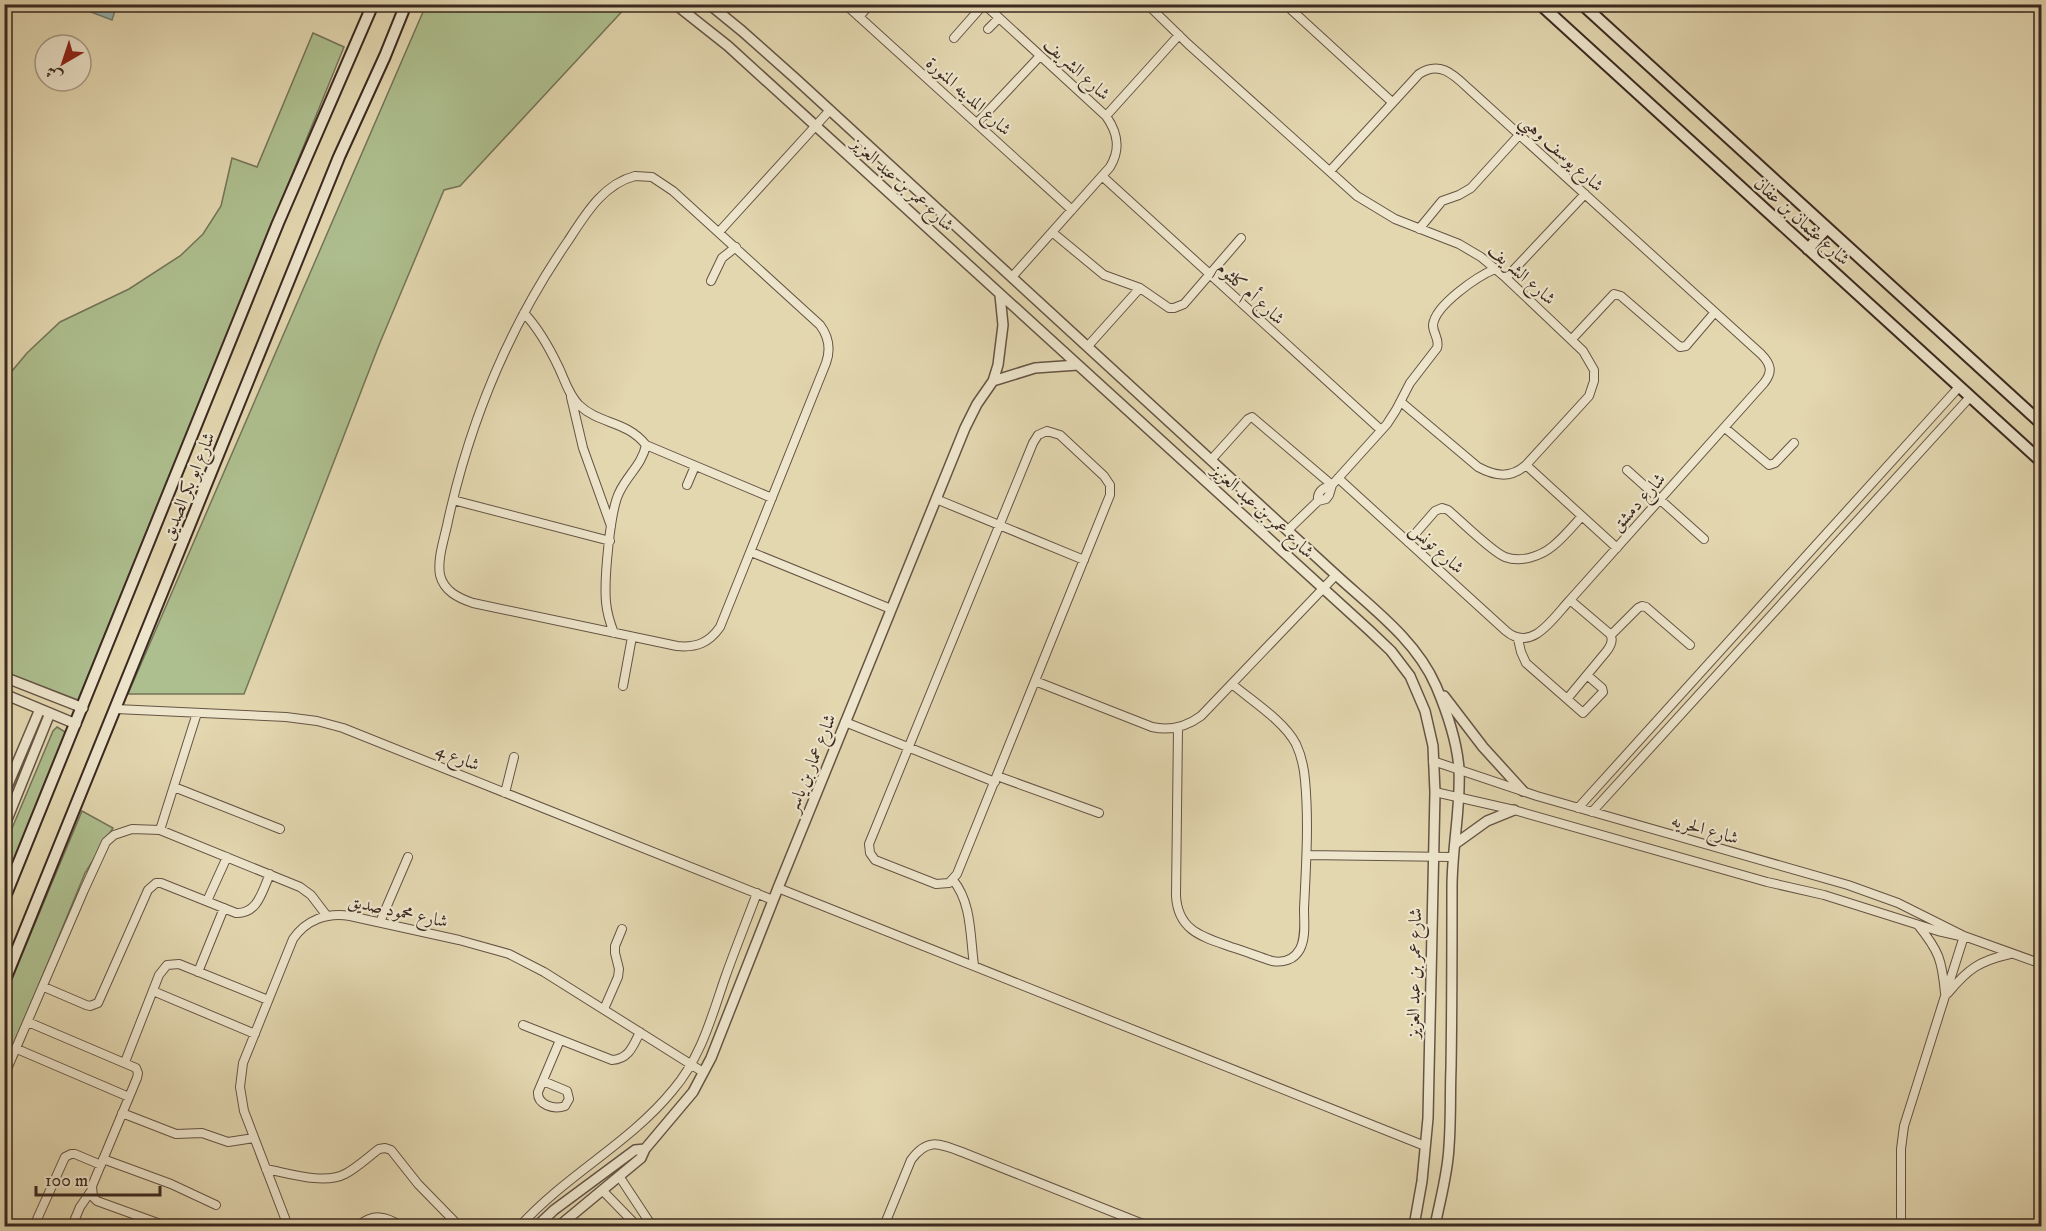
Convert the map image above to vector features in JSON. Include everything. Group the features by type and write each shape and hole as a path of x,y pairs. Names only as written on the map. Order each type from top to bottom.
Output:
{"main road":[{"name":"شارع ابو بكر الصديق","path":"4,899 281,217 373,4"},
{"name":"شارع ابو بكر الصديق","path":"4,982 9,959 116,709 339,157 406,4"},
{"name":"شارع عثمان بن عفان","path":"1540,4 2042,462"},
{"name":"شارع عثمان بن عفان","path":"1582,4 2042,424"},
{"path":"1808,249 1827,228"}],"street":[{"name":"شارع عمر بن عبد العزيز","path":"675,4 728,46 1391,651 1410,676 1428,721 1433,746 1435,792 1428,1118 1414,1227"},
{"name":"شارع عمر بن عبد العزيز","path":"709,4 830,110 1288,530 1409,645 1435,683 1454,735 1459,768 1455,844 1452,857 1453,982 1449,1148 1435,1227"},
{"name":"شارع المدينه المنورة","path":"845,4 1072,210"},
{"path":"859,17 870,4"},
{"path":"954,38 984,4"},
{"name":"شارع الشريف","path":"984,4 1106,116 1115,130 1118,147 1112,163 1102,177 1012,277"},
{"name":"شارع الشريف","path":"1147,4 1367,204 1395,219 1459,244 1495,268 1572,339 1592,364 1594,375 1592,388 1583,402 1526,465 1507,475 1485,470 1466,458 1401,402"},
{"path":"1285,4 1392,102"},
{"path":"988,29 999,18"},
{"path":"1106,116 1179,35"},
{"path":"977,123 1040,56"},
{"name":"شارع يوسف وهبي","path":"1330,171 1419,74 1431,68 1444,69 1454,74 1765,358 1770,371"},
{"path":"719,232 830,110"},
{"path":"1419,229 1442,201 1471,188 1520,134"},
{"path":"644,176 660,181 736,247 820,325 829,345 826,363 720,627 707,642 686,647 473,603 448,590 440,574 440,564 464,456 484,400 524,314 554,261 593,206 610,188 627,178 644,176"},
{"name":"شارع أم كلثوم","path":"1102,177 1381,430"},
{"path":"1506,278 1585,194"},
{"path":"1052,232 1100,273 1140,288 1164,305 1174,308 1184,304 1241,238"},
{"path":"711,281 722,258 736,247"},
{"path":"1288,530 1318,501 1319,493 1331,486 1381,430 1401,402 1410,383 1437,348 1438,341 1433,327 1441,311 1463,288 1495,268"},
{"path":"1088,346 1140,288"},
{"path":"1572,339 1614,294 1621,296 1680,347 1686,346 1715,312"},
{"name":"شارع عمار بن ياسر","path":"562,1224 641,1158 645,1149 693,1092 704,1072 936,499 971,416 993,381 1002,337 1000,295"},
{"path":"524,314 550,352 577,404 587,412 631,430 646,446 772,498"},
{"path":"993,381 1035,368 1078,365"},
{"name":"شارع دمشق","path":"1518,639 1528,639 1537,635 1725,428 1766,381 1770,371"},
{"path":"1578,808 1959,387"},
{"path":"570,393 585,457 611,528"},
{"path":"1592,812 1970,397"},
{"path":"1211,460 1252,417 1331,486"},
{"path":"1725,428 1769,465 1775,463 1794,443"},
{"path":"1047,431 1056,432 1104,476 1110,485 1110,495 1084,560 953,880 945,884 931,883 879,862 870,853 869,844 1035,438 1047,431"},
{"path":"614,633 606,601 615,500 640,462 646,446"},
{"path":"1891,463 1902,472"},
{"path":"1526,465 1617,548"},
{"path":"687,485 694,466"},
{"path":"1627,470 1704,539"},
{"name":"شارع تونس","path":"1338,478 1506,632 1518,639"},
{"path":"1869,487 1879,497"},
{"path":"936,499 1084,560"},
{"path":"453,500 610,541"},
{"path":"1408,542 1435,511 1442,508 1448,510 1500,555 1512,559 1523,559 1543,553 1555,545 1582,516"},
{"path":"751,552 891,609"},
{"path":"1035,681 1152,727 1178,728 1201,716 1336,575"},
{"path":"1569,600 1611,635"},
{"path":"1567,699 1608,649 1611,635 1642,606 1690,645"},
{"path":"623,686 632,637"},
{"path":"1518,639 1526,663 1584,713 1602,693 1602,688 1587,675"},
{"path":"4,678 83,708"},
{"path":"1435,683 1483,747 1523,790"},
{"path":"1178,728 1177,902 1179,913 1198,935 1269,960 1280,962 1293,957 1302,943 1307,855 1303,765 1298,749 1282,726 1232,684"},
{"path":"4,694 76,724"},
{"path":"1681,694 1691,703"},
{"name":"شارع 4","path":"116,709 286,717 326,723 358,733 773,900"},
{"path":"4,794 45,711"},
{"path":"4,827 45,711"},
{"path":"160,830 197,713"},
{"path":"1659,718 1669,727"},
{"path":"845,722 996,779 1099,813"},
{"path":"506,793 514,757"},
{"name":"شارع الحريه","path":"1433,761 1578,808 1848,885 1898,903 1964,936 2042,964"},
{"path":"174,787 280,829"},
{"name":"شارع الحريه","path":"1435,792 1514,810 1767,882 1824,895 1946,933 1964,936"},
{"path":"1455,844 1487,821 1514,810"},
{"path":"4,1076 84,890 106,842 114,834 125,830 160,830 270,874 306,891 320,904 327,916"},
{"path":"1307,855 1452,857"},
{"path":"207,901 227,857"},
{"path":"380,922 408,858"},
{"path":"44,987 86,1005 98,1003 148,890 156,883 244,914 256,904 270,874"},
{"path":"953,880 967,906 974,965"},
{"path":"778,888 1425,1146"},
{"path":"520,1227 550,1197 644,1121 674,1089 691,1065 706,1037 726,974 757,893"},
{"path":"198,972 224,908"},
{"name":"شارع محمود صديق","path":"288,1227 244,1111 240,1087 243,1063 293,939 308,923 338,914 459,939 509,954 544,972 704,1072"},
{"path":"1917,924 1938,954 1943,973 1945,996"},
{"path":"604,1009 618,977 615,946 622,929"},
{"path":"1901,1227 1901,1149 1904,1126 1964,936"},
{"path":"1945,996 1974,966 2011,954"},
{"path":"125,1062 162,969 167,965 179,964 268,1000"},
{"path":"153,991 255,1034"},
{"path":"28,1022 125,1062 136,1068 138,1073 91,1191 80,1207 72,1227"},
{"path":"523,1025 612,1060 620,1060 626,1056 640,1032"},
{"path":"543,1081 560,1040"},
{"path":"17,1049 129,1097"},
{"path":"123,1113 176,1134 202,1133 228,1142 254,1138"},
{"path":"884,1227 910,1160 926,1145 936,1144 962,1152 1148,1227"},
{"path":"266,1169 325,1179 336,1178 346,1174 379,1149 385,1148 391,1150 418,1184 459,1227"},
{"name":"شارع عمار بن ياسر","path":"537,1227 554,1210 635,1150 645,1149"},
{"path":"34,1227 65,1157 71,1154 171,1184 216,1205"},
{"path":"619,1176 652,1227"},
{"path":"602,1190 637,1227"},
{"path":"91,1191 97,1201 166,1227"},
{"path":"554,1210 562,1224"},
{"path":"358,1227 363,1222 379,1217 390,1219 401,1227"}],"green space":[{"path":"426,5 628,5 460,186 444,190 379,345 244,694 128,694"},
{"path":"313,33 344,47 78,700 5,672 4,384 7,377 27,353 60,322 129,289 180,256 203,234 221,206 232,158 257,167"},
{"path":"57,727 65,732 64,741 5,889 5,845 53,731"},
{"path":"82,811 113,828 85,873 5,1067 5,995"}],"water":[{"path":"84,4 117,5 112,20 83,9"}]}
